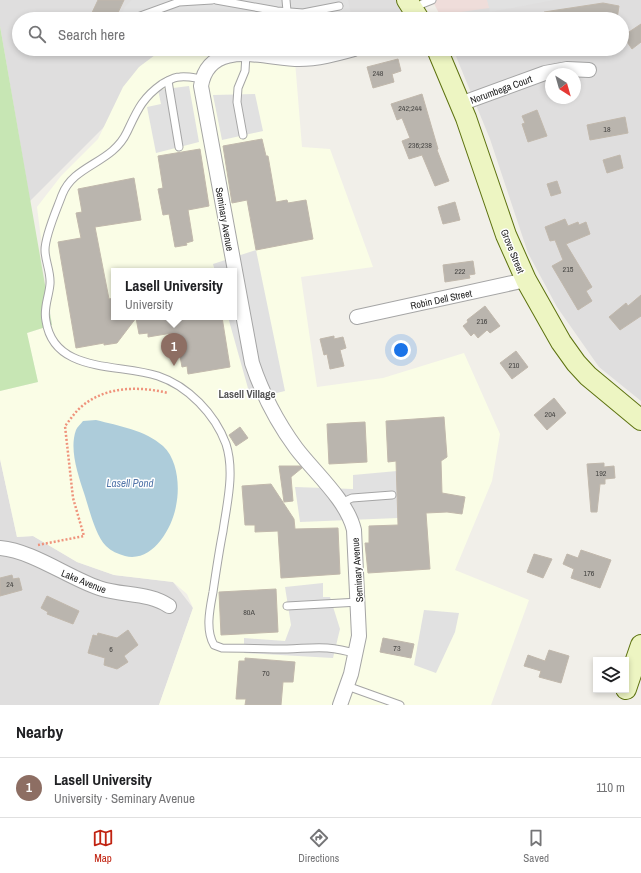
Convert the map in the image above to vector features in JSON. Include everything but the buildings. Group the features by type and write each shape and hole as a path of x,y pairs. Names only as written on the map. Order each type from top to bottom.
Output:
{"main road":[{"name":"Grove Street","path":"440,56 460,104 506,236 526,280 561,342 576,363 588,376 641,420"},
{"path":"629,680 641,645"},
{"path":"620,705 624,693"}],"street":[{"path":"202,79 208,68 220,58 227,56"},
{"path":"268,56 301,59 323,56"},
{"name":"Norumbega Court","path":"460,104 545,73 567,69 589,70"},
{"name":"Seminary Avenue","path":"202,79 202,98 234,268"},
{"name":"Robin Dell Street","path":"357,317 526,280"},
{"name":"Seminary Avenue","path":"237,284 252,363 264,395 285,432 350,519 356,539 360,636 347,686 340,705"},
{"name":"Lake Avenue","path":"5,549 99,588 154,598 169,606"}],"lane":[{"path":"158,0 162,8"},
{"path":"151,12 179,2 212,0"},
{"path":"216,0 287,12 286,0"},
{"path":"308,12 339,6"},
{"path":"243,135 237,102 238,88 245,71 246,56"},
{"path":"202,79 183,76 168,80 143,100 120,146 109,155 77,175 63,193 45,243 51,282 45,308 47,328 56,346 71,357 98,365 146,373 175,384 206,409 220,429 228,454 230,473 228,497 211,605 210,633 214,645 222,648 288,649 320,646 332,647 356,654"},
{"path":"168,80 178,147"},
{"path":"340,504 352,498 392,495"},
{"path":"287,606 359,602"},
{"path":"347,686 400,705"}],"path":[{"path":"5,549 84,536 73,498 65,426 82,406 103,393 136,388 171,394"}],"shaded area":[{"path":"0,0 407,0 415,12 12,12 12,56 160,56 104,127 30,201 0,26"},
{"path":"132,0 348,0 351,12 122,12"},
{"path":"432,0 544,0 461,12 438,12"},
{"path":"487,0 554,0 490,12"},
{"path":"531,0 641,0 641,401 599,367 557,307 528,253 490,139 456,56 629,56 629,12 438,12"},
{"path":"154,56 295,56 302,147 330,149 373,267 301,277 317,387 383,378 464,353 500,434 492,481 455,570 529,600 491,705 159,705 193,608 187,594 173,582 114,575 77,562 33,536 17,537 0,459 0,391 38,382 27,333 52,325 37,207 61,176 98,139 123,87 139,67"},
{"path":"189,86 199,142 156,153 147,107 161,104 158,90"},
{"path":"255,94 263,131 222,140 213,95"},
{"path":"256,250 285,391 251,399 229,320 237,320 237,268 214,268 213,264"},
{"path":"0,459 17,537 33,536 77,562 114,575 173,582 193,608 159,705 0,705"},
{"path":"397,471 398,518 300,522 295,487 353,489 353,475"},
{"path":"323,583 323,597 330,597 340,629 333,658 244,653 244,638 285,641 291,625 285,587"},
{"path":"424,610 459,613 455,632 436,673 414,665"}],"green space":[{"path":"0,26 52,325 27,333 38,382 0,391"}],"water":[{"name":"Lasell Pond","path":"96,420 131,429 148,436 163,446 168,452 175,466 178,491 174,515 165,534 159,542 144,554 135,557 117,553 106,546 102,541 93,521 77,470 73,445 76,430 83,421"}],"place":[{"name":"Lasell University","path":"174,366"}],"district":[{"name":"Lasell Village","path":"247,394"}]}
